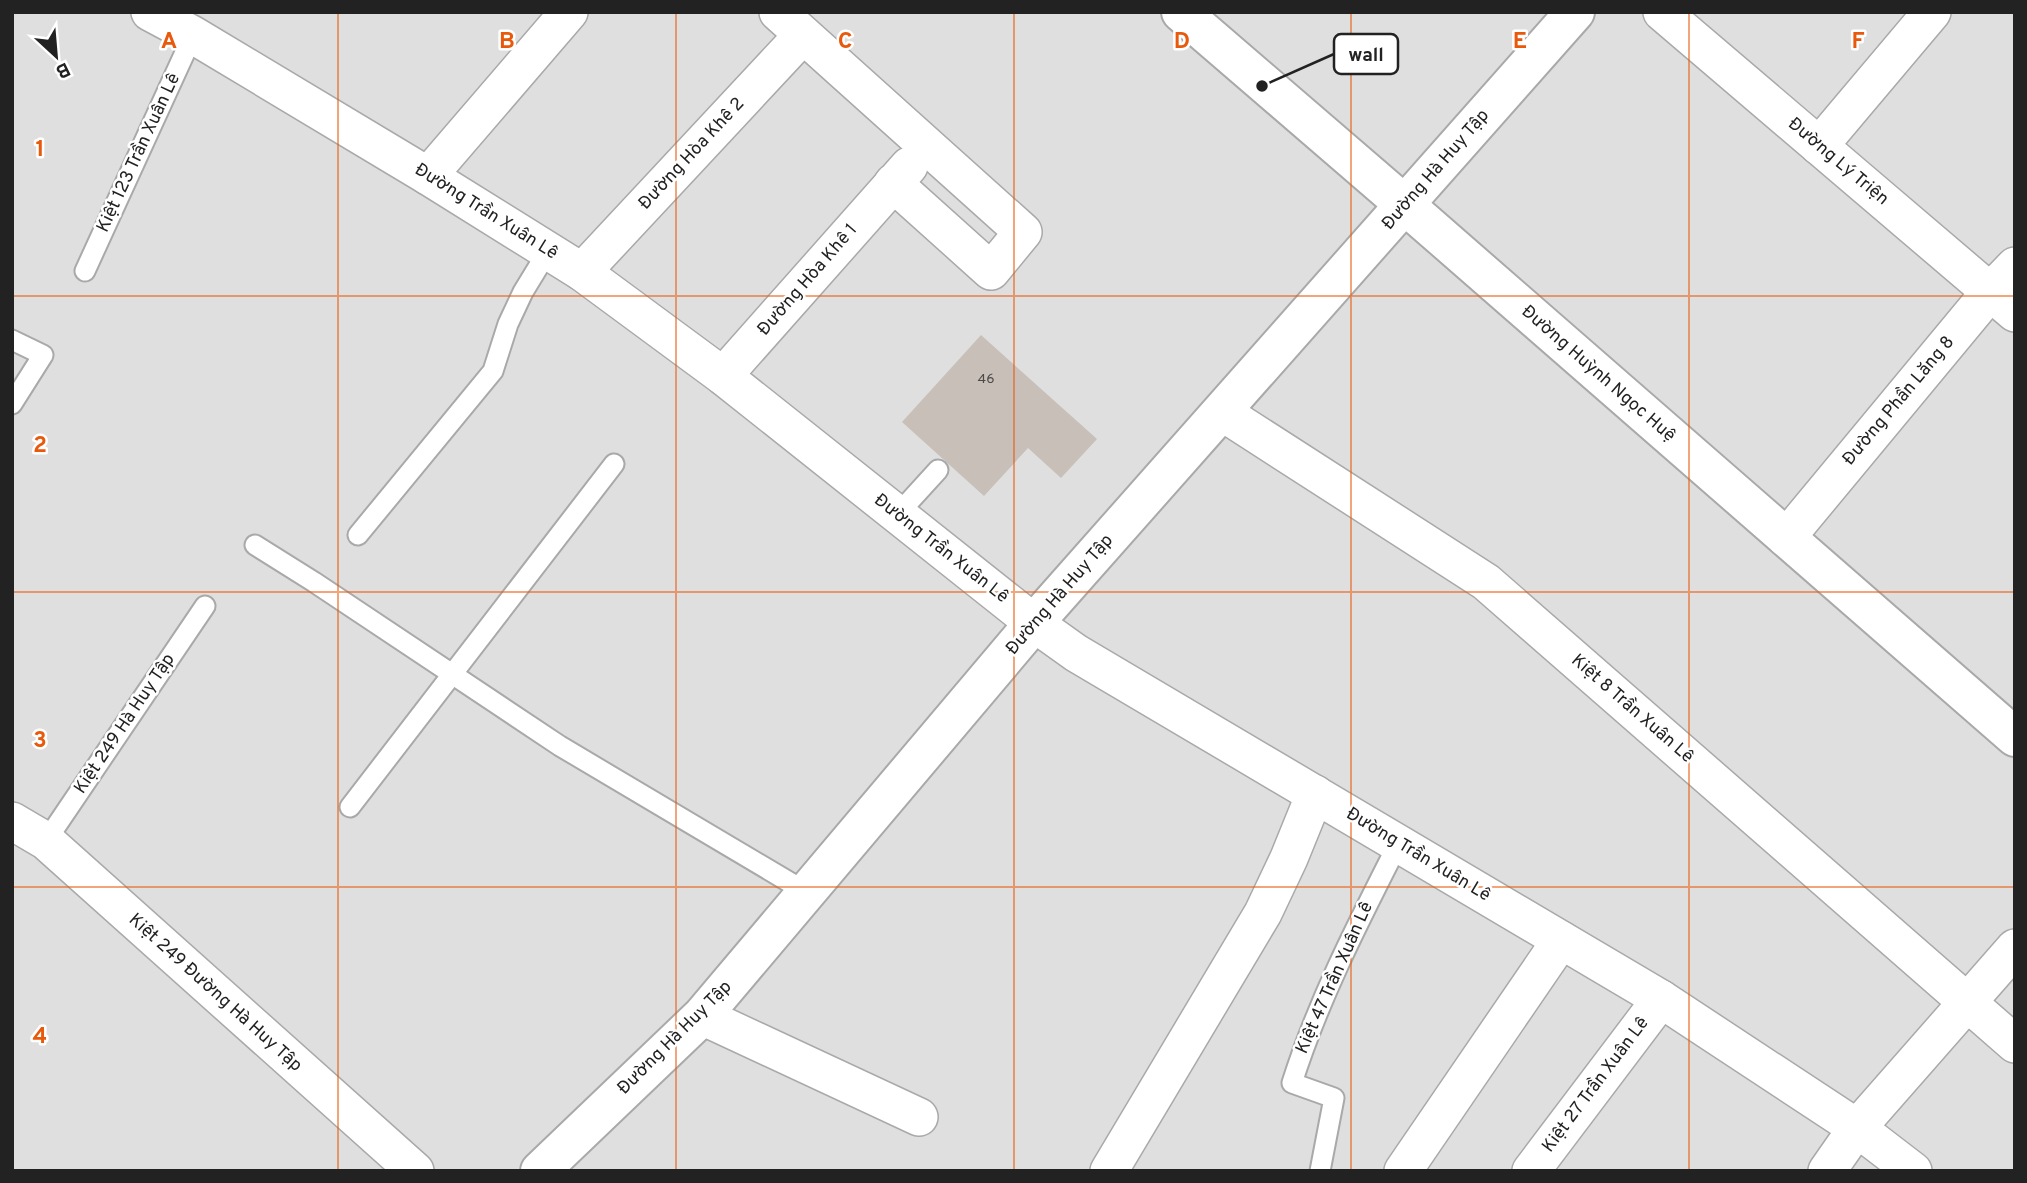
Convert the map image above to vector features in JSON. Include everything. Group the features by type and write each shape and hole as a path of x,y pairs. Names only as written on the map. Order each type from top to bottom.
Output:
{"street":[{"name":"Đường Trần Xuân Lê","path":"150,12 202,23 428,176 582,272 723,376 1034,623 1076,653 1661,999 1857,1128 1913,1171"},
{"path":"428,176 569,12"},
{"name":"Đường Huỳnh Ngọc Huệ","path":"1181,12 2015,737"},
{"name":"Đường Hà Huy Tập","path":"540,1171 702,1016 1034,623 1575,12"},
{"name":"Đường Lý Triện","path":"1662,12 2002,302"},
{"path":"1819,146 1932,12"},
{"path":"791,24 925,147 1023,232 991,271 893,183"},
{"name":"Đường Hòa Khê 2","path":"582,272 791,24"},
{"name":"Đường Hòa Khê 1","path":"723,376 925,147"},
{"name":"Đường Phần Lăng 8","path":"1786,538 2002,302 2015,266"},
{"name":"Kiệt 8 Trần Xuân Lê","path":"1222,412 1486,582 2015,1044"},
{"path":"1108,1171 1263,913 1315,794"},
{"name":"Kiệt 249 Đường Hà Huy Tập","path":"23,830 415,1171"},
{"path":"1403,1171 1561,940"},
{"path":"1827,1171 1857,1128 2015,948"},
{"name":"Kiệt 27 Trần Xuân Lê","path":"1531,1171 1661,999"},
{"path":"702,1016 919,1117"}],"lane":[{"name":"Kiệt 123 Trần Xuân Lê","path":"85,271 202,23"},
{"path":"358,535 493,372 508,324 523,292 548,251"},
{"path":"12,340 43,355 12,404"},
{"path":"350,807 614,464"},
{"path":"897,514 938,470"},
{"path":"255,545 560,746 806,892"},
{"name":"Kiệt 249 Hà Huy Tập","path":"23,830 205,606"},
{"name":"Kiệt 47 Trần Xuân Lê","path":"1320,1171 1334,1098 1292,1083 1309,1030 1339,961 1398,844"}],"shaded area":[{"path":"12,12 2015,12 2015,1171 12,1171"}],"building":[{"path":"981,335 1097,439 1061,478 1028,448 984,496 902,422"}],"place":[{"name":"wall","path":"1262,86"}]}
